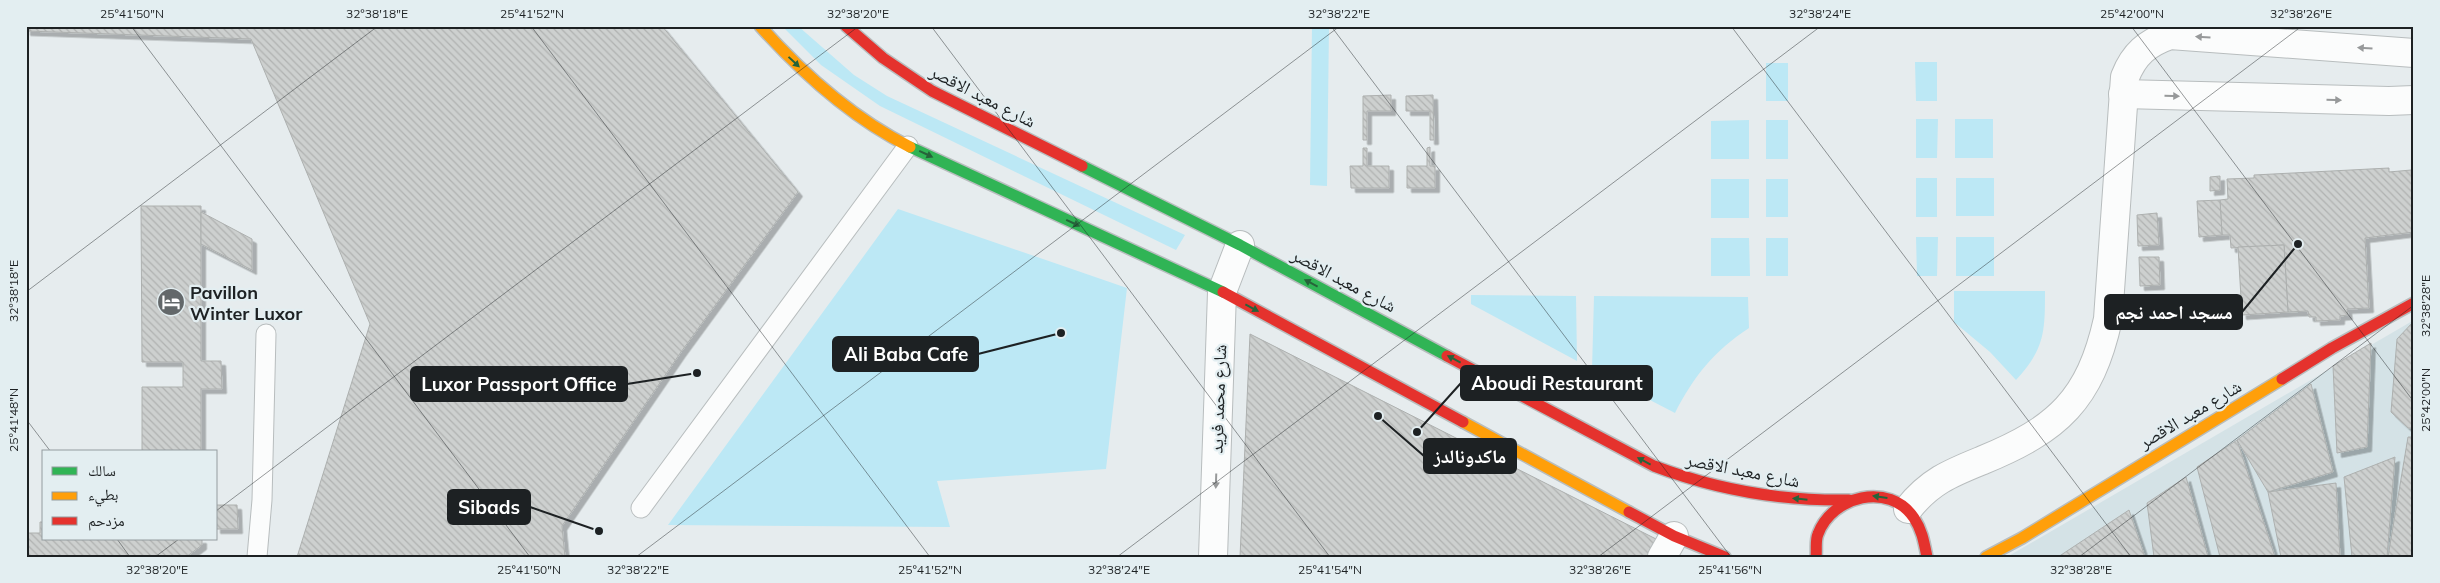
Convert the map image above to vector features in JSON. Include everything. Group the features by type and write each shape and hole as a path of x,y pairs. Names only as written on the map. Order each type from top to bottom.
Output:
{"main road":[{"path":"760,26 788,56 844,105 874,128 908,146 1222,292 1668,546 1725,557"},
{"name":"شارع معبد الاقصر","path":"846,26 884,58 932,91 1240,245 1654,466 1699,482 1782,497 1827,501 1849,500 1870,496 1890,498 1908,509"},
{"name":"شارع معبد الاقصر","path":"1986,557 2022,538 2332,348 2414,303"},
{"path":"1816,557 1818,534 1830,514 1849,500"},
{"path":"1908,509 1920,524 1927,542 1927,557"}],"street":[{"path":"1908,509 1917,497 1942,477 2021,444 2048,427 2070,405 2088,379 2101,350 2108,319 2123,94 2125,78 2136,56 2154,40 2170,35 2414,53"},
{"path":"2123,94 2389,101 2414,100"},
{"name":"شارع محمد فريد","path":"1213,557 1222,292 1240,245"}],"lane":[{"path":"641,508 908,146"},
{"path":"257,557 262,500 266,334"}],"shaded area":[{"path":"782,26 798,26 854,75 887,96 1185,235 1176,250 880,106 821,65"},
{"path":"1312,26 1329,26 1327,186 1310,185"},
{"path":"1915,62 1937,62 1937,101 1916,101"},
{"path":"1766,63 1788,63 1788,101 1766,101"},
{"path":"1916,119 1938,119 1937,158 1916,158"},
{"path":"1955,119 1993,119 1993,158 1955,158"},
{"path":"1749,120 1749,159 1711,159 1711,121"},
{"path":"1766,120 1788,120 1788,159 1766,159"},
{"path":"1916,178 1937,178 1937,217 1916,217"},
{"path":"1956,178 1994,178 1994,216 1956,216"},
{"path":"1711,179 1749,179 1749,218 1711,218"},
{"path":"1766,179 1788,179 1788,217 1766,217"},
{"path":"898,209 1127,288 1106,469 937,481 950,527 668,525"},
{"path":"1916,237 1938,237 1937,276 1917,276"},
{"path":"1956,237 1994,237 1994,276 1956,276"},
{"path":"1711,238 1749,238 1750,276 1711,276"},
{"path":"1766,238 1788,238 1788,276 1766,276"},
{"path":"1954,291 2045,291 2045,317 2038,349 2026,369 2016,380 1990,352 1954,322"},
{"path":"1471,295 1576,296 1577,361 1471,304"},
{"path":"1594,296 1748,297 1749,328 1737,336 1706,365 1689,388 1675,413 1592,370"},
{"path":"2414,320 2414,557 2007,557"}],"building":[{"path":"26,26 662,26 798,192 681,352 562,526 565,557 297,557 370,324 251,39 26,31"},
{"path":"1391,95 1391,111 1367,111 1367,140 1363,140 1363,96"},
{"path":"1433,95 1434,140 1430,140 1430,111 1406,111 1406,96"},
{"path":"1430,147 1430,166 1435,166 1435,188 1407,188 1407,166 1427,166 1427,148"},
{"path":"1363,148 1367,148 1367,166 1389,166 1389,188 1351,188 1350,166 1363,166"},
{"path":"2389,168 2389,172 2411,170 2414,232 2365,238 2369,308 2347,309 2348,315 2340,316 2340,320 2316,321 2316,317 2309,317 2308,311 2288,312 2284,245 2231,248 2230,235 2222,235 2220,200 2228,199 2227,179 2254,178 2254,175"},
{"path":"2220,176 2220,190 2210,191 2210,177"},
{"path":"2220,200 2222,235 2199,237 2197,201"},
{"name":"Pavillon Winter Luxor","path":"141,206 201,206 201,361 221,361 222,389 201,389 201,450 142,450 142,387 183,387 183,362 142,362"},
{"path":"201,212 252,239 252,270 201,244"},
{"path":"2157,213 2159,245 2138,246 2137,215"},
{"path":"2284,245 2288,312 2242,315 2238,247"},
{"path":"2139,257 2159,257 2160,285 2140,286"},
{"path":"2414,321 2414,428 2408,428 2391,412 2397,339"},
{"path":"1250,334 1660,541 1654,557 1240,557"},
{"path":"2371,343 2367,447 2337,453 2333,366"},
{"path":"2311,384 2333,472 2268,492 2237,440"},
{"path":"2408,437 2414,437 2414,557 2388,557"},
{"path":"2237,440 2275,557 2220,557 2197,467"},
{"path":"2395,457 2387,557 2352,557 2344,477"},
{"path":"2186,477 2208,557 2154,557 2147,503"},
{"path":"2336,483 2340,557 2281,557 2268,492"},
{"path":"218,505 237,505 238,529 218,529"},
{"path":"2129,510 2145,557 2058,557"},
{"path":"40,522 42,522 42,540 202,540 202,545 186,557 26,557 26,533 40,533"}],"traffic: fast":[{"path":"910,147 1223,292"},
{"path":"1082,166 1240,245 1447,356"}],"traffic: slow":[{"path":"760,26 793,61 829,94 868,123 910,147"},
{"path":"1986,557 2022,538 2282,379"},
{"path":"1463,422 1629,512"}],"traffic: jam":[{"path":"846,26 883,58 932,91 1082,166"},
{"path":"1223,292 1463,422"},
{"path":"2282,379 2332,348 2414,303"},
{"path":"1447,356 1654,466 1726,488 1774,496 1849,500"},
{"path":"1816,557 1818,534 1825,521 1835,510 1848,502 1876,497 1890,500 1903,507 1914,518 1921,532 1927,557"},
{"path":"1629,512 1674,536 1725,557"}],"place":[{"name":"مسجد احمد نجم","path":"2298,244"},
{"name":"Pavillon Winter Luxor","path":"171,302"},
{"name":"Ali Baba Cafe","path":"1061,333"},
{"name":"Luxor Passport Office","path":"697,373"},
{"name":"ماكدونالدز","path":"1378,416"},
{"name":"Aboudi Restaurant","path":"1417,432"},
{"name":"Sibads","path":"599,531"}]}
